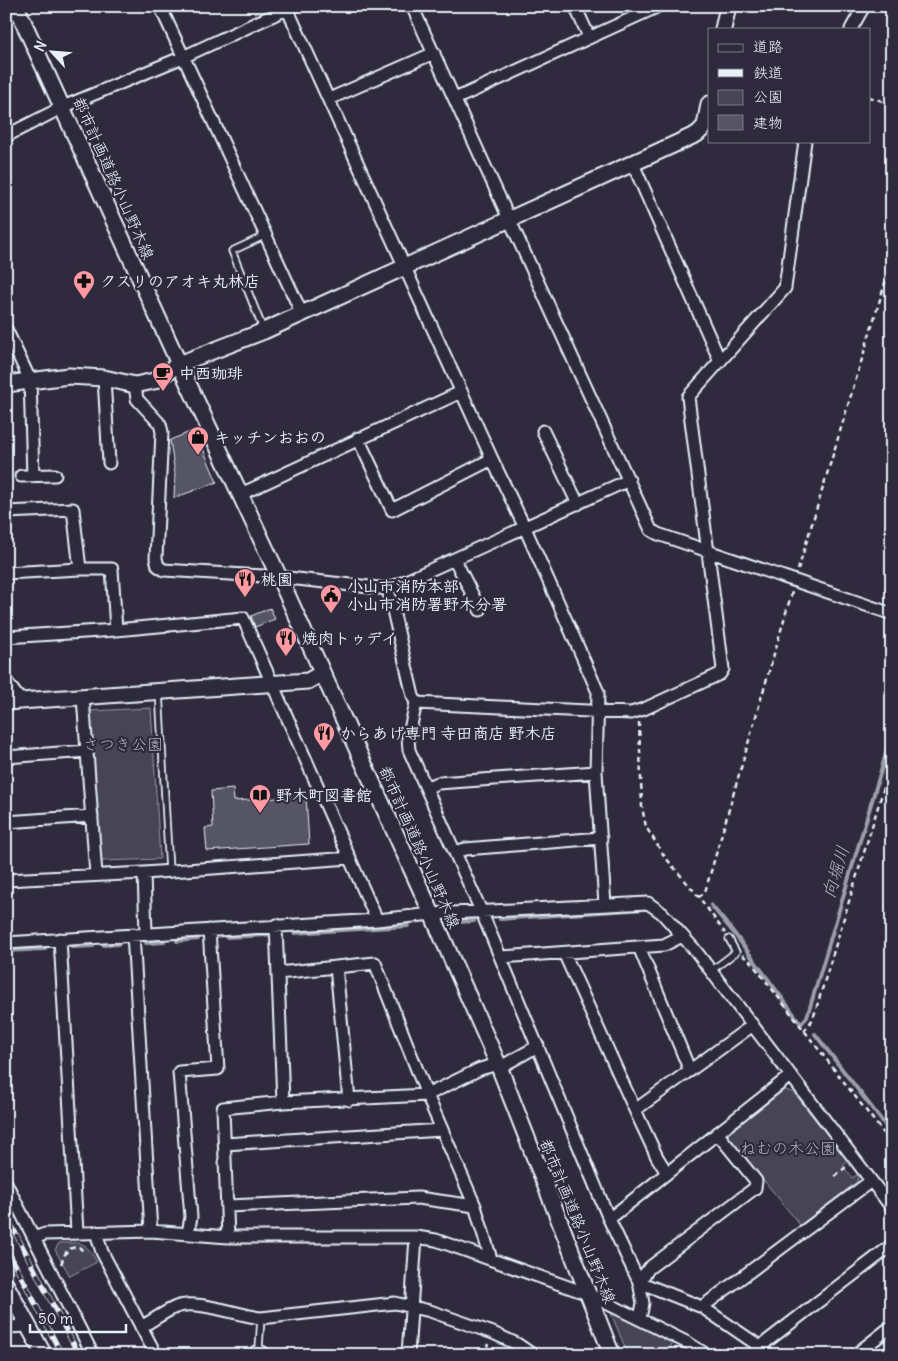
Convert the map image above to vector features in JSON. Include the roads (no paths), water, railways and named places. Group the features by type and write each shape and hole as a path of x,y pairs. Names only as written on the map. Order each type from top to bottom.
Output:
{"street":[{"path":"6,9 14,6"},
{"name":"都市計画道路小山野木線","path":"14,6 63,107 432,914 498,1064 612,1355"},
{"path":"160,6 264,236 302,314"},
{"path":"412,6 651,530 892,614"},
{"path":"575,6 589,37"},
{"path":"455,99 658,6"},
{"path":"723,28 728,6"},
{"path":"851,28 864,6"},
{"path":"6,136 63,107 183,57 289,7 461,392 525,528 598,692 596,772 605,905"},
{"path":"329,99 434,53"},
{"path":"6,384 69,376 104,378 135,385 154,381 179,364 302,314 510,218 633,164 697,134 707,126"},
{"path":"416,703 631,713 720,674 723,669 688,397 785,288 805,142"},
{"path":"633,164 720,361"},
{"path":"6,328 30,380 33,476"},
{"path":"104,378 109,463"},
{"path":"135,385 136,399 160,424 162,432 156,558 158,566 164,570 279,577 388,589 629,480"},
{"path":"241,494 358,438 461,392"},
{"path":"543,431 578,504"},
{"path":"358,438 392,510 492,460"},
{"path":"21,476 55,475"},
{"path":"6,512 73,509 80,569"},
{"path":"455,560 480,610"},
{"path":"6,573 112,569 116,630"},
{"path":"388,589 416,703 408,738 409,750 501,957 609,1219 639,1282 643,1303 640,1319"},
{"path":"6,637 116,630 243,618 377,920"},
{"path":"6,680 13,701 272,684 308,680 322,673"},
{"path":"83,697 96,875"},
{"path":"6,757 87,751"},
{"path":"426,787 438,783 596,772"},
{"path":"6,822 92,816"},
{"path":"455,852 465,849 601,838"},
{"path":"6,880 144,873 350,858"},
{"path":"144,873 146,934"},
{"path":"6,943 377,920 432,914 482,913 648,903 662,913 711,971 892,1208"},
{"path":"276,925 283,1102"},
{"path":"188,1233 191,1217 179,1072 218,1069 210,930"},
{"path":"133,934 151,1231"},
{"path":"501,957 664,945 682,936"},
{"path":"60,939 77,1232"},
{"path":"639,947 690,1071"},
{"path":"564,953 657,1157 667,1173"},
{"path":"278,973 375,963 427,1095 475,1206 491,1259"},
{"path":"336,967 349,1100"},
{"path":"635,1110 753,1025"},
{"path":"228,1238 223,1108 283,1102 427,1095 480,1069 498,1064 504,1065 538,1046"},
{"path":"609,1219 790,1076"},
{"path":"225,1144 442,1130"},
{"path":"639,1282 649,1268 755,1188 756,1181 717,1133"},
{"path":"702,1307 871,1181"},
{"path":"6,1183 94,1355"},
{"path":"228,1206 418,1198 475,1206"},
{"path":"34,1238 45,1234 77,1232 151,1231 228,1238 416,1236 436,1240 588,1294 707,1355"},
{"path":"96,1232 102,1252 156,1355"},
{"path":"408,1355 416,1236"},
{"path":"639,1282 702,1307 765,1351 766,1342 892,1245"},
{"path":"6,1285 44,1355"},
{"path":"141,1327 186,1304 260,1318 395,1303 412,1306 493,1333 517,1344 533,1355"},
{"path":"6,1327 29,1326"},
{"path":"855,1355 892,1326"}],"lane":[{"path":"264,236 232,251 264,331"},
{"path":"159,692 169,871"},
{"path":"711,971 736,952 729,939"},
{"path":"882,1196 892,1188"},
{"path":"260,1318 260,1348"},
{"path":"248,1355 251,1351 260,1348 269,1355"}],"waterway":[{"name":"向堀川","path":"711,905 801,1024 807,1017 892,734"},
{"path":"500,919 645,909"},
{"path":"459,922 474,921"},
{"path":"294,933 408,926"},
{"path":"226,937 267,935"},
{"path":"177,941 198,939"},
{"path":"146,943 164,942"},
{"path":"104,945 119,944"},
{"path":"72,947 93,946"},
{"path":"6,951 45,949"},
{"name":"向堀川","path":"815,1034 892,1134"}],"railway":[{"path":"6,1215 79,1355"},
{"path":"6,1247 62,1355"}],"place":[{"name":"クスリのアオキ丸林店","path":"84,300"},
{"name":"中西珈琲","path":"163,392"},
{"name":"キッチンおおの","path":"198,456"},
{"name":"桃園","path":"245,598"},
{"name":"小山市消防本部 小山市消防署野木分署","path":"331,614"},
{"name":"焼肉トゥデイ","path":"286,657"},
{"name":"からあげ専門 寺田商店 野木店","path":"324,752"},
{"name":"野木町図書館","path":"260,814"}],"park label":[{"name":"さつき公園","path":"123,744"},
{"name":"ねむの木公園","path":"788,1148"}]}
